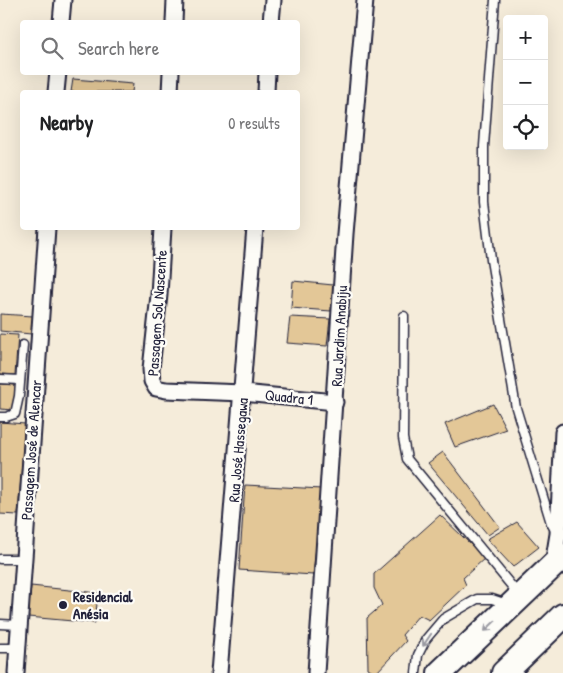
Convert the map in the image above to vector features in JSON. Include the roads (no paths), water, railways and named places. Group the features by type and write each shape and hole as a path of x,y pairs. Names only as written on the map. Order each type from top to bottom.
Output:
{"highway":[{"path":"440,673 516,601 558,552"},
{"path":"504,673 563,616"}],"street":[{"path":"61,20 63,0"},
{"path":"174,20 175,0"},
{"path":"271,20 273,0"},
{"name":"Rua Jardim Anabiju","path":"316,673 345,234 365,0"},
{"path":"56,90 58,75"},
{"path":"170,90 171,75"},
{"path":"266,90 267,75"},
{"name":"Passagem José de Alencar","path":"16,673 47,230"},
{"name":"Passagem Sol Nascente","path":"163,230 159,295 151,370 152,381 156,388 166,390"},
{"name":"Rua José Hassegawa","path":"219,673 255,230"},
{"name":"Quadra 1","path":"166,390 243,393 335,402"},
{"path":"558,552 563,432"}],"lane":[{"path":"495,0 484,146 484,202 488,240 516,408 558,552"},
{"path":"404,316 403,438 406,459 516,601"},
{"path":"0,422 0,417 16,414 23,345"},
{"path":"0,379 20,380"},
{"path":"0,560 24,559"},
{"path":"416,673 418,655 426,639 443,619 477,599 516,601"},
{"path":"0,624 19,625"},
{"path":"0,648 18,648"}],"place":[{"name":"Residencial Anésia","path":"63,605"}]}
